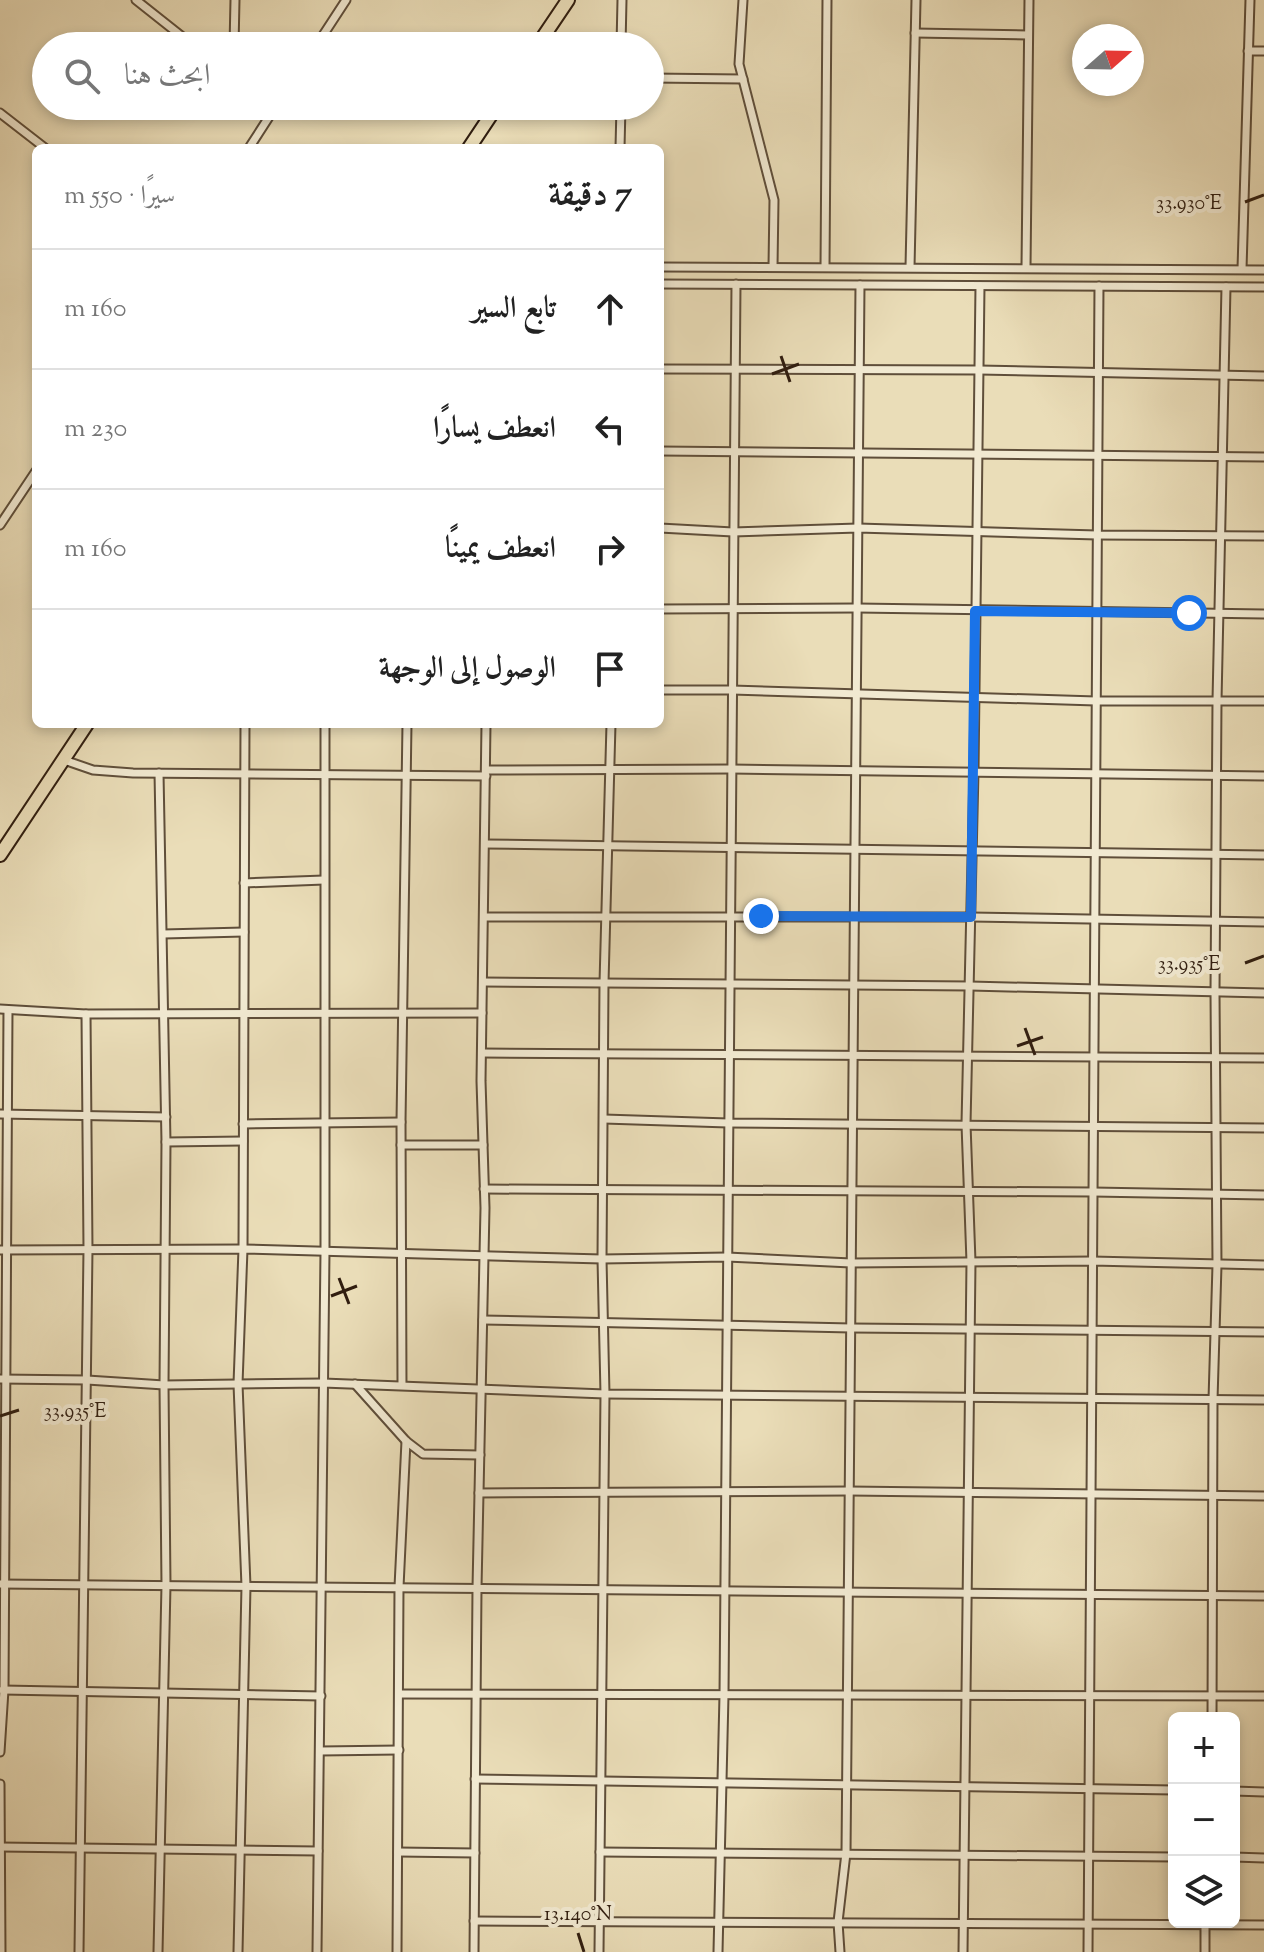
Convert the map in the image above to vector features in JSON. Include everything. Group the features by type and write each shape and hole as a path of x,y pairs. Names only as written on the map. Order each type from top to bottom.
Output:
{"highway":[{"path":"546,32 568,0"},
{"path":"472,144 488,120"},
{"path":"0,855 84,728"}],"street":[{"path":"136,0 176,32"},
{"path":"234,32 235,0"},
{"path":"325,32 346,0"},
{"path":"621,32 622,0"},
{"path":"743,0 739,64 774,200 773,267"},
{"path":"825,267 827,0"},
{"path":"910,267 916,0"},
{"path":"1026,267 1029,0"},
{"path":"1242,269 1250,0"},
{"path":"915,33 1028,35"},
{"path":"1248,51 1264,51"},
{"path":"664,78 743,79"},
{"path":"0,113 40,144"},
{"path":"252,144 267,120"},
{"path":"620,144 621,120"},
{"path":"664,267 1264,270"},
{"path":"664,284 1264,287"},
{"path":"718,1952 724,1695 736,284"},
{"path":"840,1952 838,1922 846,1853 847,1785 860,285"},
{"path":"963,1952 971,1262 966,1124 980,286"},
{"path":"1088,1952 1099,286"},
{"path":"1212,1712 1213,1400 1217,1265 1216,775 1226,287"},
{"path":"664,369 979,370 1264,376"},
{"path":"664,451 1264,457"},
{"path":"0,525 32,477"},
{"path":"664,528 733,532 858,528 1264,536"},
{"path":"664,609 857,608 1264,614"},
{"path":"664,690 1096,701 1264,701"},
{"path":"238,1952 246,1586 238,1384 243,1249 245,728"},
{"path":"317,1952 326,1124 325,728"},
{"path":"402,1385 401,1122 407,728"},
{"path":"474,1952 484,1257 482,1013 486,728"},
{"path":"599,1952 605,1394 602,1324 604,983 611,728"},
{"path":"64,760 93,770 159,773 406,776 610,769 731,769 1264,776"},
{"path":"158,1952 166,1585 166,1117 159,773"},
{"path":"485,844 1264,855"},
{"path":"244,883 324,880"},
{"path":"484,917 971,917 1264,922"},
{"path":"163,934 244,932"},
{"path":"483,982 970,986 1264,993"},
{"path":"0,1752 4,1010 86,1014 482,1013"},
{"path":"79,1952 86,1585 86,1014"},
{"path":"482,1053 1264,1058"},
{"path":"4,1114 166,1117"},
{"path":"604,1119 1264,1128"},
{"path":"243,1124 401,1122"},
{"path":"166,1142 243,1141"},
{"path":"401,1145 483,1145"},
{"path":"484,1189 1264,1195"},
{"path":"3,1250 243,1249 602,1259 727,1257 851,1263 1092,1261 1264,1265"},
{"path":"483,1320 1264,1332"},
{"path":"3,1379 164,1385 323,1383 605,1394 1264,1400"},
{"path":"355,1384 406,1441 423,1454 480,1455"},
{"path":"397,1952 399,1587 406,1441"},
{"path":"479,1493 849,1491 1264,1496"},
{"path":"2,1584 1264,1596"},
{"path":"2,1690 321,1696"},
{"path":"399,1694 1264,1696"},
{"path":"320,1751 399,1750"},
{"path":"475,1779 1168,1790"},
{"path":"0,1784 1,1952"},
{"path":"1240,1791 1264,1792"},
{"path":"1,1847 318,1851"},
{"path":"398,1852 475,1853"},
{"path":"600,1852 1168,1857"},
{"path":"1240,1857 1264,1858"},
{"path":"474,1921 1168,1923"},
{"path":"1240,1924 1264,1925"},
{"path":"1205,1928 1205,1952"}],"route":[{"path":"761,916 971,917 975,611 1189,613"}]}
